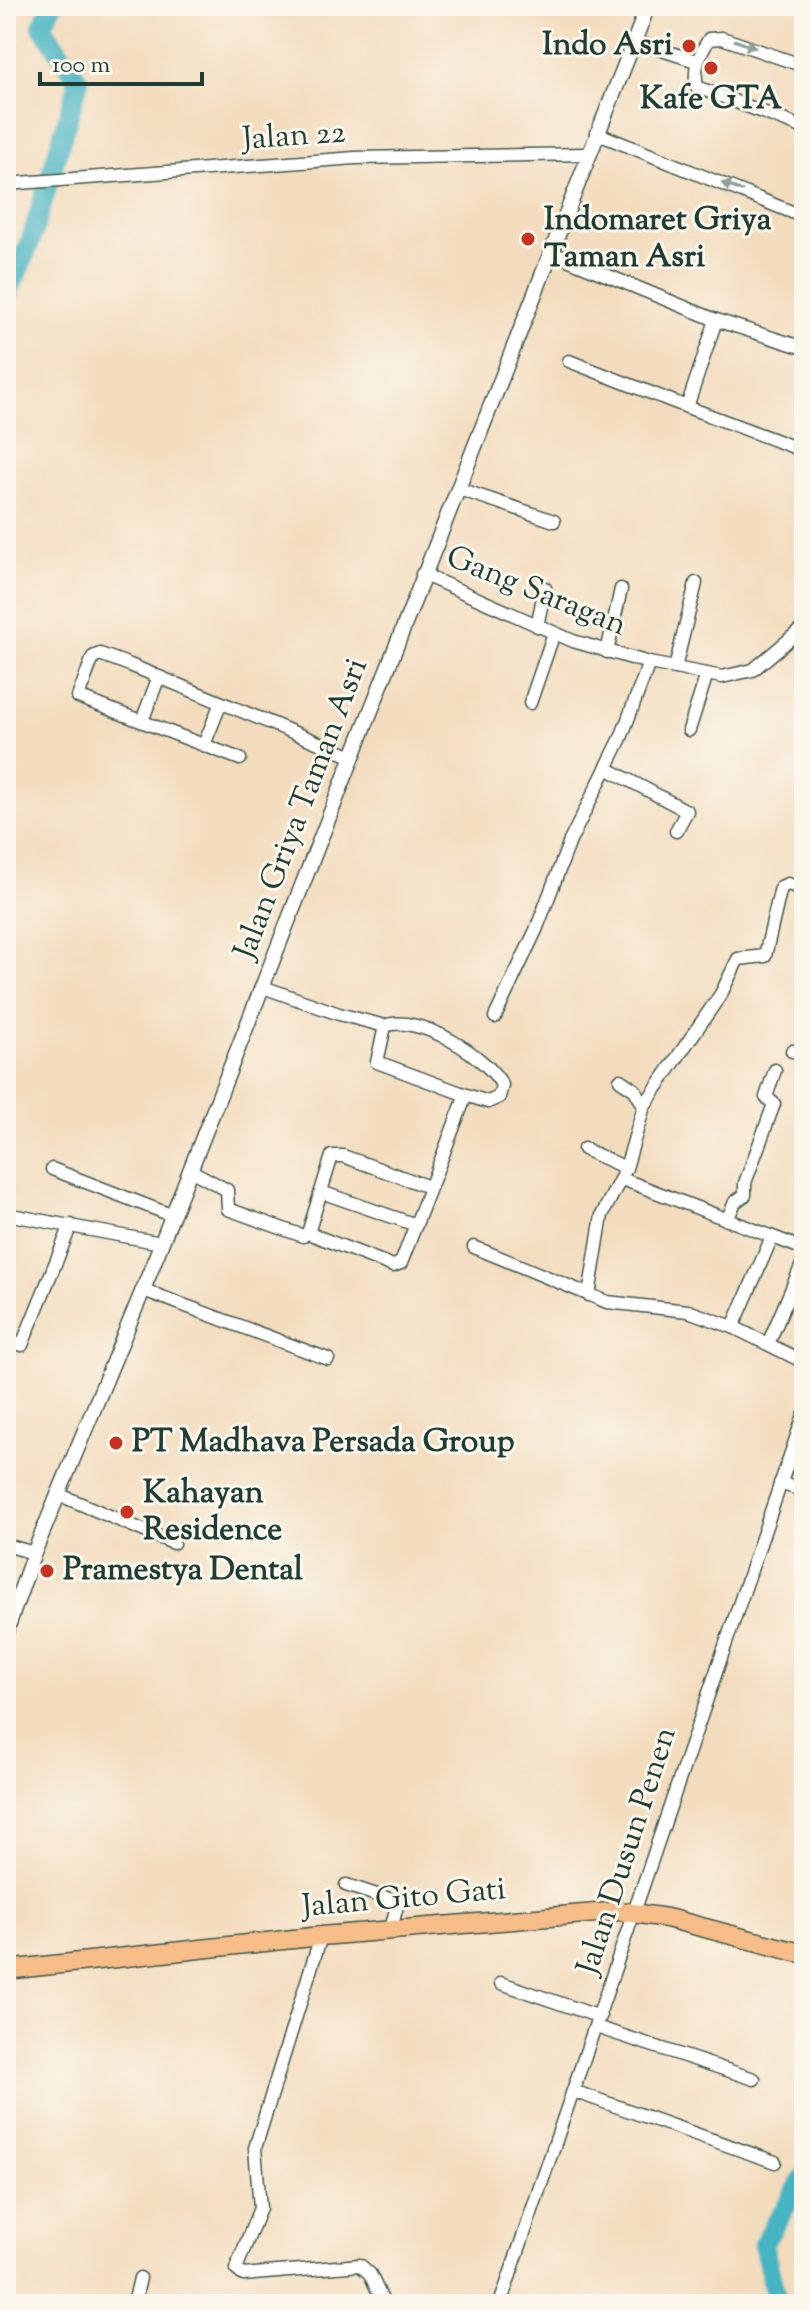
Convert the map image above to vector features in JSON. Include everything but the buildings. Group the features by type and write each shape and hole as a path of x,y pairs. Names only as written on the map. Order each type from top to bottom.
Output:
{"main road":[{"name":"Jalan Gito Gati","path":"6,1970 391,1929 637,1911 804,1954"}],"street":[{"name":"Jalan Griya Taman Asri","path":"6,1632 34,1553 143,1290 263,987 422,574 459,489 587,154 604,136 648,6"},
{"path":"804,66 722,38 709,39 696,61 697,87 804,128"},
{"path":"634,41 696,61"},
{"path":"604,136 804,217"},
{"name":"Jalan 22","path":"6,184 355,158 587,154"},
{"path":"550,252 716,320 804,348"},
{"path":"687,407 716,320"},
{"path":"569,361 804,451"},
{"path":"459,489 554,521"},
{"name":"Gang Saragan","path":"422,574 486,600 537,626 607,652 707,674 737,676 753,670 804,627"},
{"path":"675,668 696,583"},
{"path":"537,626 545,588"},
{"path":"607,652 621,589"},
{"path":"530,703 554,633"},
{"path":"240,759 78,697 79,686 93,657 100,654 353,757"},
{"path":"495,1017 536,930 570,841 621,738 649,663"},
{"path":"689,730 707,674"},
{"path":"142,721 158,679"},
{"path":"204,745 220,705"},
{"path":"606,768 687,811 676,831"},
{"path":"589,1295 602,1215 624,1173 644,1106 721,994 738,959 765,956 781,887 788,884 804,890"},
{"path":"263,987 339,1014 385,1026 406,1025 450,1039 480,1057 502,1085 499,1097 488,1102 377,1062 385,1026"},
{"path":"727,1220 735,1202 745,1195 745,1183 774,1104 766,1097 766,1089 775,1070"},
{"path":"620,1080 635,1090 644,1106"},
{"path":"429,1187 335,1155 308,1233 393,1266 403,1260 466,1095"},
{"path":"584,1149 624,1173 727,1220 804,1249"},
{"path":"52,1169 171,1215"},
{"path":"190,1170 227,1190 228,1209 303,1236"},
{"path":"321,1192 416,1225"},
{"path":"6,1214 161,1243"},
{"path":"6,1341 22,1345 71,1225"},
{"path":"733,1327 772,1237"},
{"path":"474,1247 589,1295 628,1305 674,1307 733,1327 804,1362"},
{"path":"768,1344 804,1260"},
{"path":"143,1290 328,1359"},
{"name":"Jalan Dusun Penen","path":"500,2304 637,1911 680,1771 804,1415"},
{"path":"780,1483 804,1491"},
{"path":"60,1495 173,1543"},
{"path":"6,1545 34,1553"},
{"path":"346,1885 398,1902 391,1929"},
{"path":"321,1936 255,2148 260,2208 236,2269 243,2275 360,2265 370,2274 384,2304"},
{"path":"501,1983 754,2079"},
{"path":"573,2091 775,2162"},
{"path":"134,2304 140,2278"}],"waterway":[{"path":"6,299 31,240 79,81 42,26 52,6"},
{"path":"778,2304 763,2244 804,2177"}],"place":[{"name":"Indo Asri","path":"689,46"},
{"name":"Kafe GTA","path":"711,68"},
{"name":"Indomaret Griya Taman Asri","path":"528,239"},
{"name":"PT Madhava Persada Group","path":"116,1443"},
{"name":"Kahayan Residence","path":"127,1512"},
{"name":"Pramestya Dental","path":"47,1571"}]}
